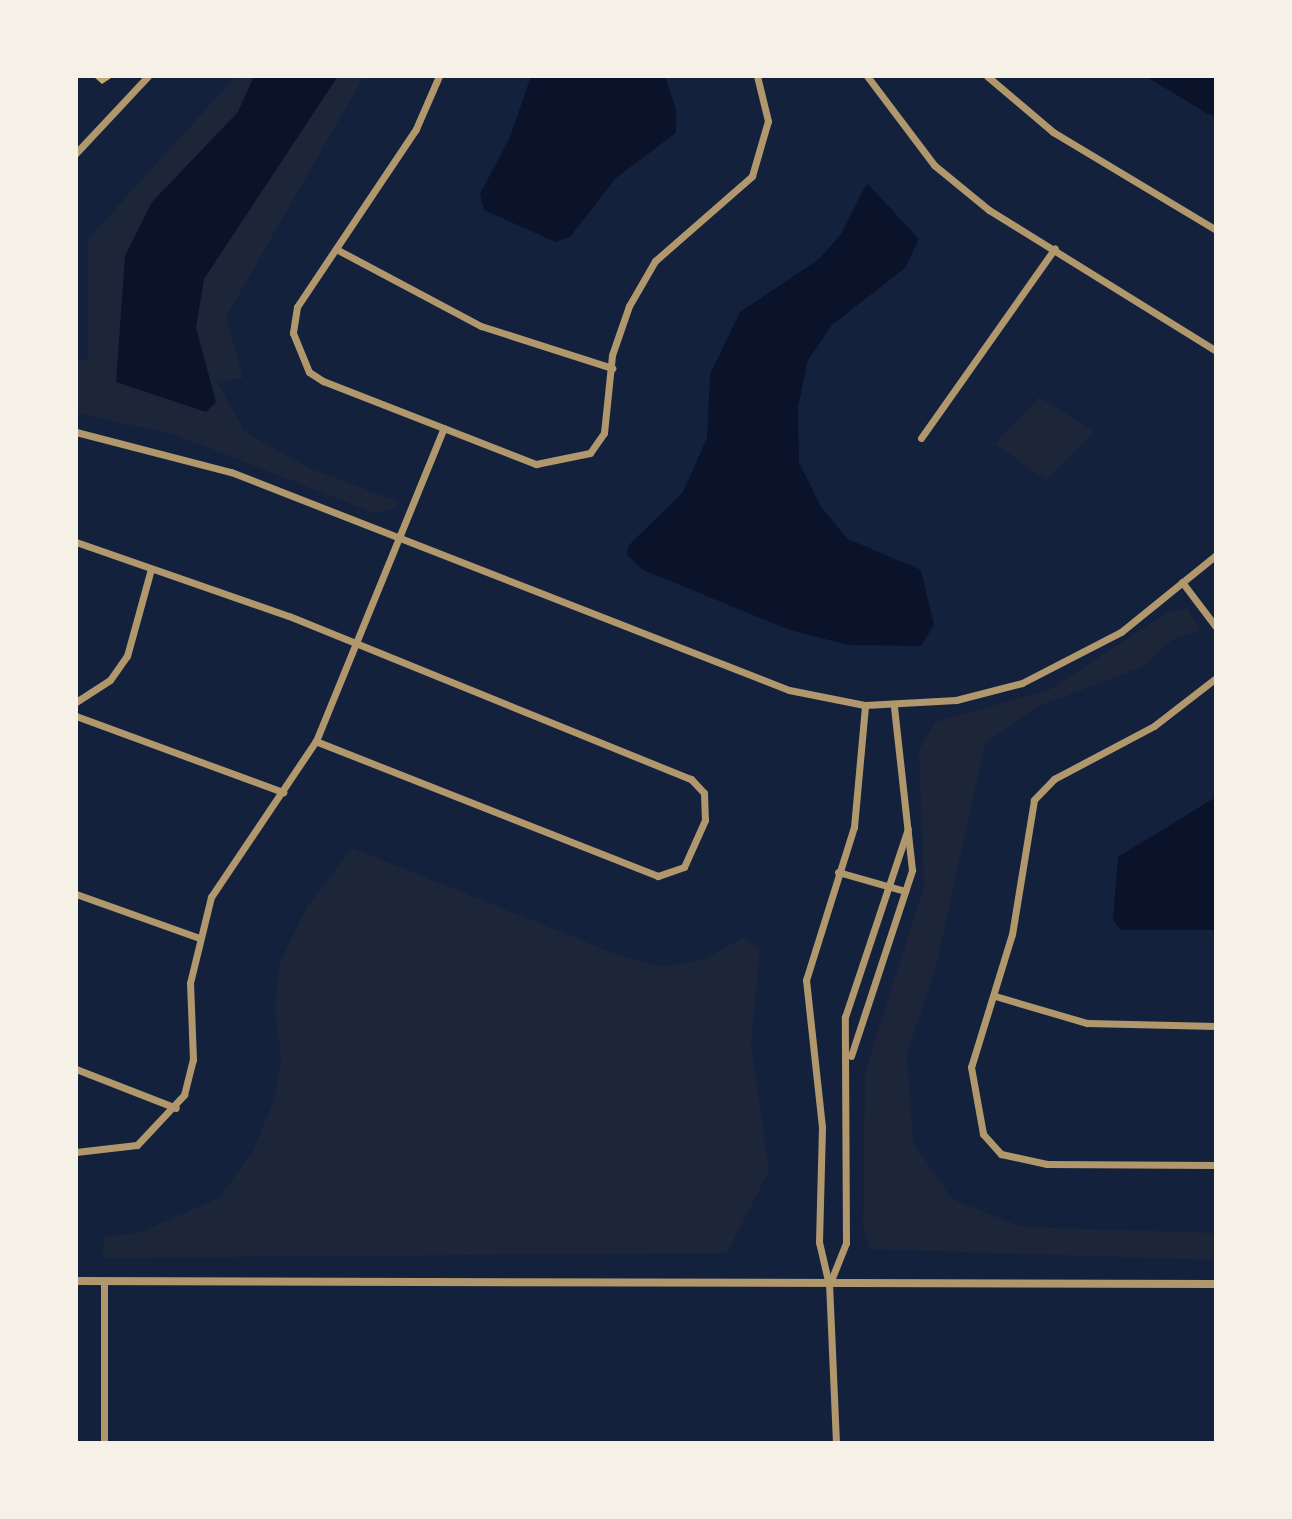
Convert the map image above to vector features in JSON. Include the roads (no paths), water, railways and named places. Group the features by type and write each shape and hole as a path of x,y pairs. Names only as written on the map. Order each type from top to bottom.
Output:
{"street":[{"path":"76,153 148,76"},
{"path":"439,76 416,129 297,307 298,351 323,381 536,464 590,453 604,433 612,368 629,306 655,261 752,176 768,121 757,76"},
{"path":"867,76 934,165 1055,248 1216,351"},
{"path":"987,76 1053,132 1216,230"},
{"path":"921,438 1055,248"},
{"path":"336,249 481,326 612,368"},
{"path":"76,1152 137,1145 176,1108 193,1060 190,983 197,937 234,856 283,792 316,741 444,428"},
{"path":"76,432 231,472 402,535 789,690 865,705 894,706 1022,683 1121,632 1216,555"},
{"path":"76,542 356,643 700,786 705,820 691,857 675,873 658,876 316,741"},
{"path":"76,702 110,680 127,656 151,569"},
{"path":"1182,582 1216,627"},
{"path":"1216,678 1154,726 1054,779 1034,800 995,996 971,1067 983,1134 1001,1154 1025,1162 1216,1165"},
{"path":"836,1443 829,1285 819,1242 822,1127 806,980 838,872 863,769 865,705"},
{"path":"849,1063 912,870 894,706"},
{"path":"76,716 283,792"},
{"path":"829,1285 846,1243 849,1063 845,1017 886,886 908,829"},
{"path":"838,872 905,891"},
{"path":"76,894 197,937"},
{"path":"995,996 1087,1023 1216,1026"},
{"path":"76,1069 176,1108"},
{"path":"76,1281 1216,1284"},
{"path":"104,1281 104,1443"}]}
